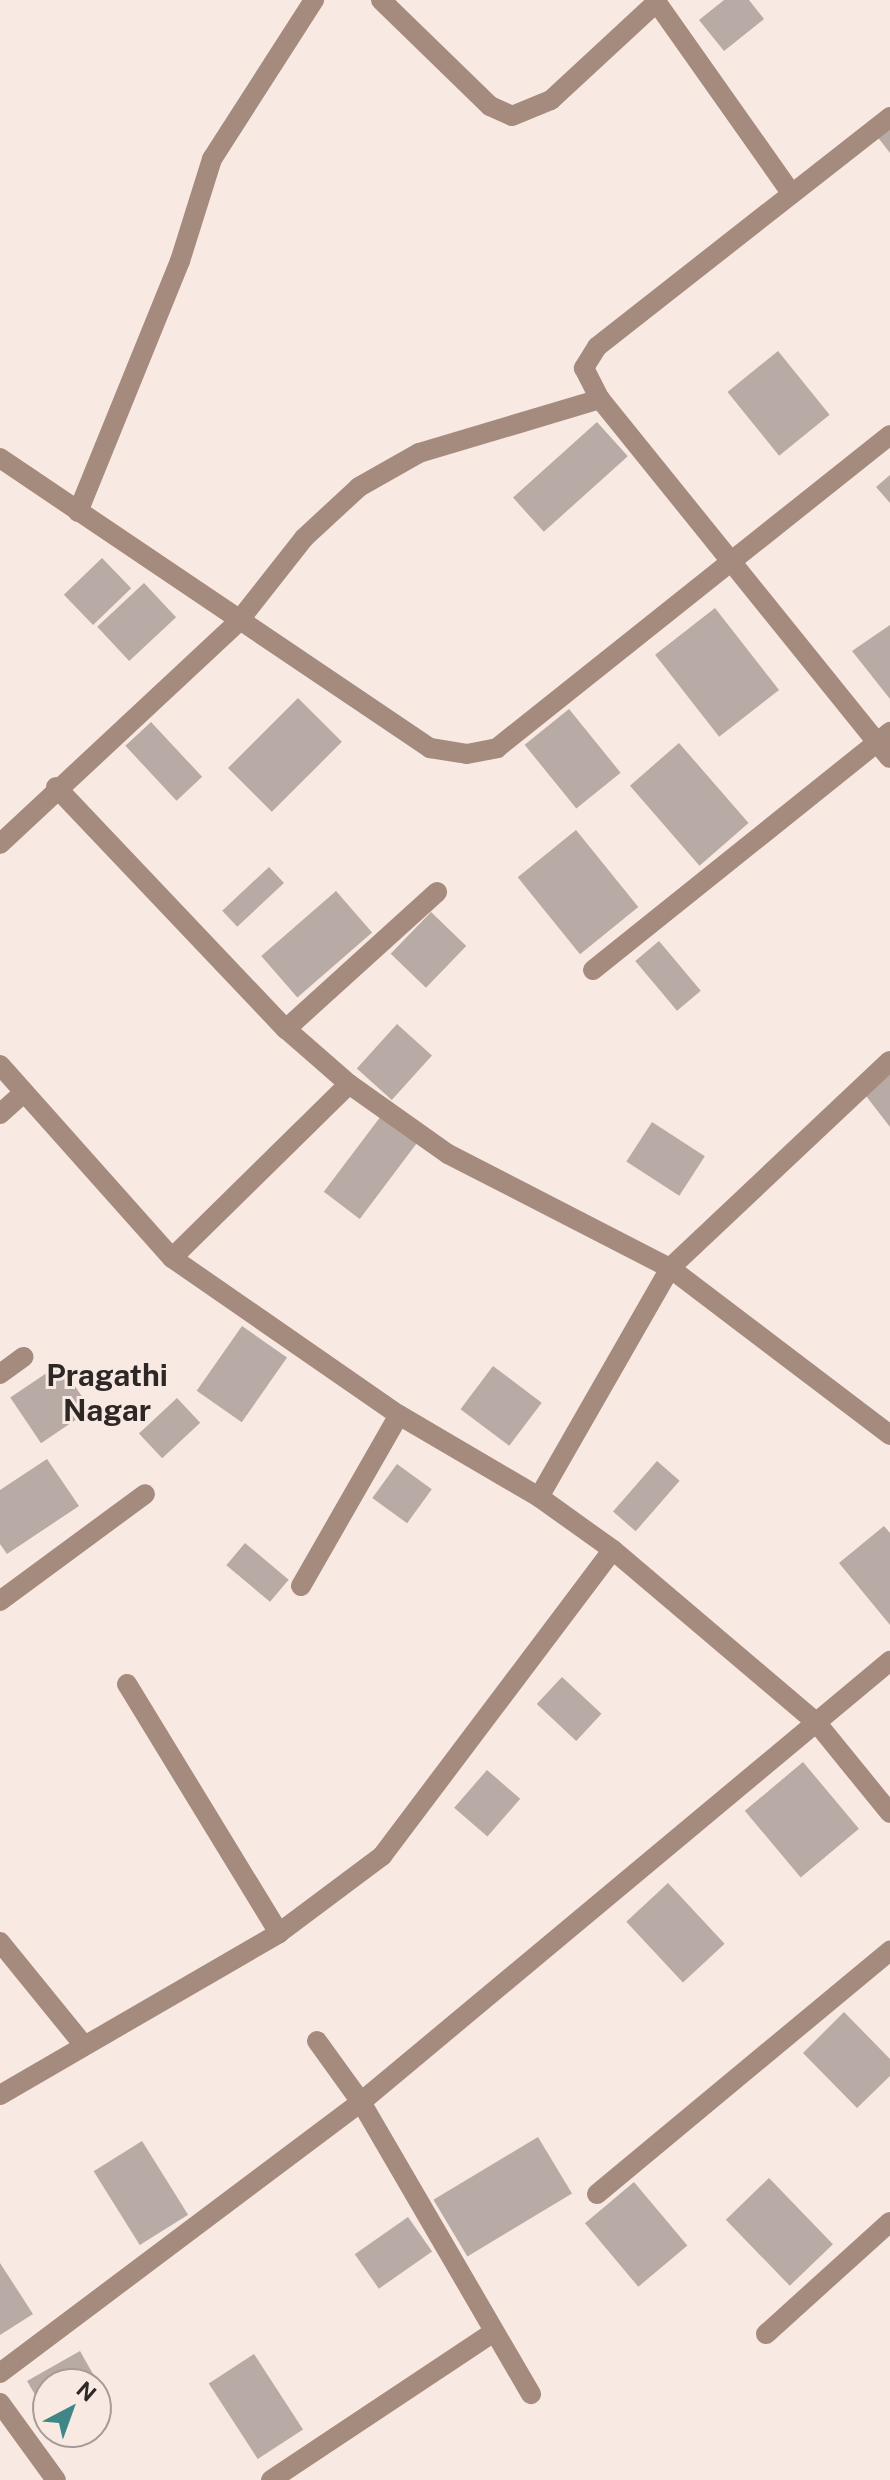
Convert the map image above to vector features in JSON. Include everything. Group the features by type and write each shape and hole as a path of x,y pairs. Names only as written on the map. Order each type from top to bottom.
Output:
{"street":[{"path":"78,512 180,261 212,159 314,0"},
{"path":"381,0 490,106 512,116 551,100 656,1 792,194"},
{"path":"593,970 886,744 728,560 600,399 584,368 597,347 890,117"},
{"path":"0,844 56,787 238,622 304,538 359,487 419,453 600,399"},
{"path":"0,458 238,622 430,748 467,754 497,748 728,560 890,435"},
{"path":"56,787 286,1029 349,1084 448,1154 670,1268 890,1435"},
{"path":"286,1029 437,892"},
{"path":"539,1497 670,1268 890,1061"},
{"path":"0,1065 172,1258 399,1415 539,1497 613,1550 816,1722 890,1813"},
{"path":"172,1258 349,1084"},
{"path":"0,1114 23,1093"},
{"path":"0,1374 23,1357"},
{"path":"301,1586 399,1415"},
{"path":"2,1595 145,1494"},
{"path":"0,2095 83,2044 279,1933 382,1856 613,1550"},
{"path":"0,2373 361,2102 890,1661"},
{"path":"127,1684 279,1933"},
{"path":"0,1942 83,2044"},
{"path":"597,2194 890,1951"},
{"path":"317,2041 361,2102 492,2333 531,2394"},
{"path":"766,2334 890,2222"},
{"path":"271,2480 492,2333"},
{"path":"0,2403 56,2480"}],"building":[{"path":"724,0 749,0 764,19 724,51 699,20"},
{"path":"890,123 890,153 876,135"},
{"path":"778,351 830,415 779,456 727,392"},
{"path":"597,422 628,456 544,532 513,498"},
{"path":"890,475 890,503 876,487"},
{"path":"102,558 131,588 93,625 64,595"},
{"path":"144,583 176,617 129,661 97,627"},
{"path":"715,608 779,690 719,737 655,655"},
{"path":"890,625 890,699 852,651"},
{"path":"298,698 342,742 272,812 228,768"},
{"path":"569,709 621,773 576,809 525,745"},
{"path":"151,722 202,777 177,801 125,746"},
{"path":"679,743 749,823 699,866 630,786"},
{"path":"576,830 638,907 580,954 518,877"},
{"path":"269,867 284,883 237,927 222,911"},
{"path":"336,891 372,933 297,997 261,956"},
{"path":"431,912 466,946 426,988 391,954"},
{"path":"659,941 701,991 677,1011 635,961"},
{"path":"397,1024 432,1055 392,1100 357,1069"},
{"path":"890,1072 890,1127 863,1092"},
{"path":"384,1112 420,1139 360,1219 324,1192"},
{"path":"652,1122 705,1156 679,1196 626,1161"},
{"path":"242,1326 287,1358 242,1422 197,1391"},
{"path":"60,1364 91,1410 41,1443 10,1398"},
{"path":"493,1366 542,1403 509,1446 461,1409"},
{"path":"177,1398 200,1423 162,1458 139,1433"},
{"path":"47,1459 79,1506 7,1554 0,1544 0,1490"},
{"path":"657,1461 680,1481 636,1531 613,1512"},
{"path":"397,1464 432,1489 407,1523 372,1498"},
{"path":"884,1526 890,1533 890,1625 839,1563"},
{"path":"245,1543 289,1580 270,1602 226,1565"},
{"path":"562,1677 601,1714 576,1741 537,1704"},
{"path":"803,1762 859,1829 801,1877 745,1811"},
{"path":"487,1770 520,1799 487,1837 454,1808"},
{"path":"668,1883 725,1944 683,1983 626,1922"},
{"path":"844,2012 890,2059 890,2076 857,2108 803,2053"},
{"path":"538,2137 572,2194 467,2256 433,2200"},
{"path":"142,2141 188,2215 140,2245 94,2171"},
{"path":"769,2178 833,2244 790,2286 726,2220"},
{"path":"634,2182 687,2246 638,2287 585,2223"},
{"path":"408,2217 432,2251 379,2289 355,2254"},
{"path":"0,2263 33,2314 0,2335"},
{"path":"80,2351 90,2368 50,2368"},
{"path":"254,2354 303,2429 258,2459 209,2383"}],"district":[{"name":"Pragathi Nagar","path":"107,1392"}]}
